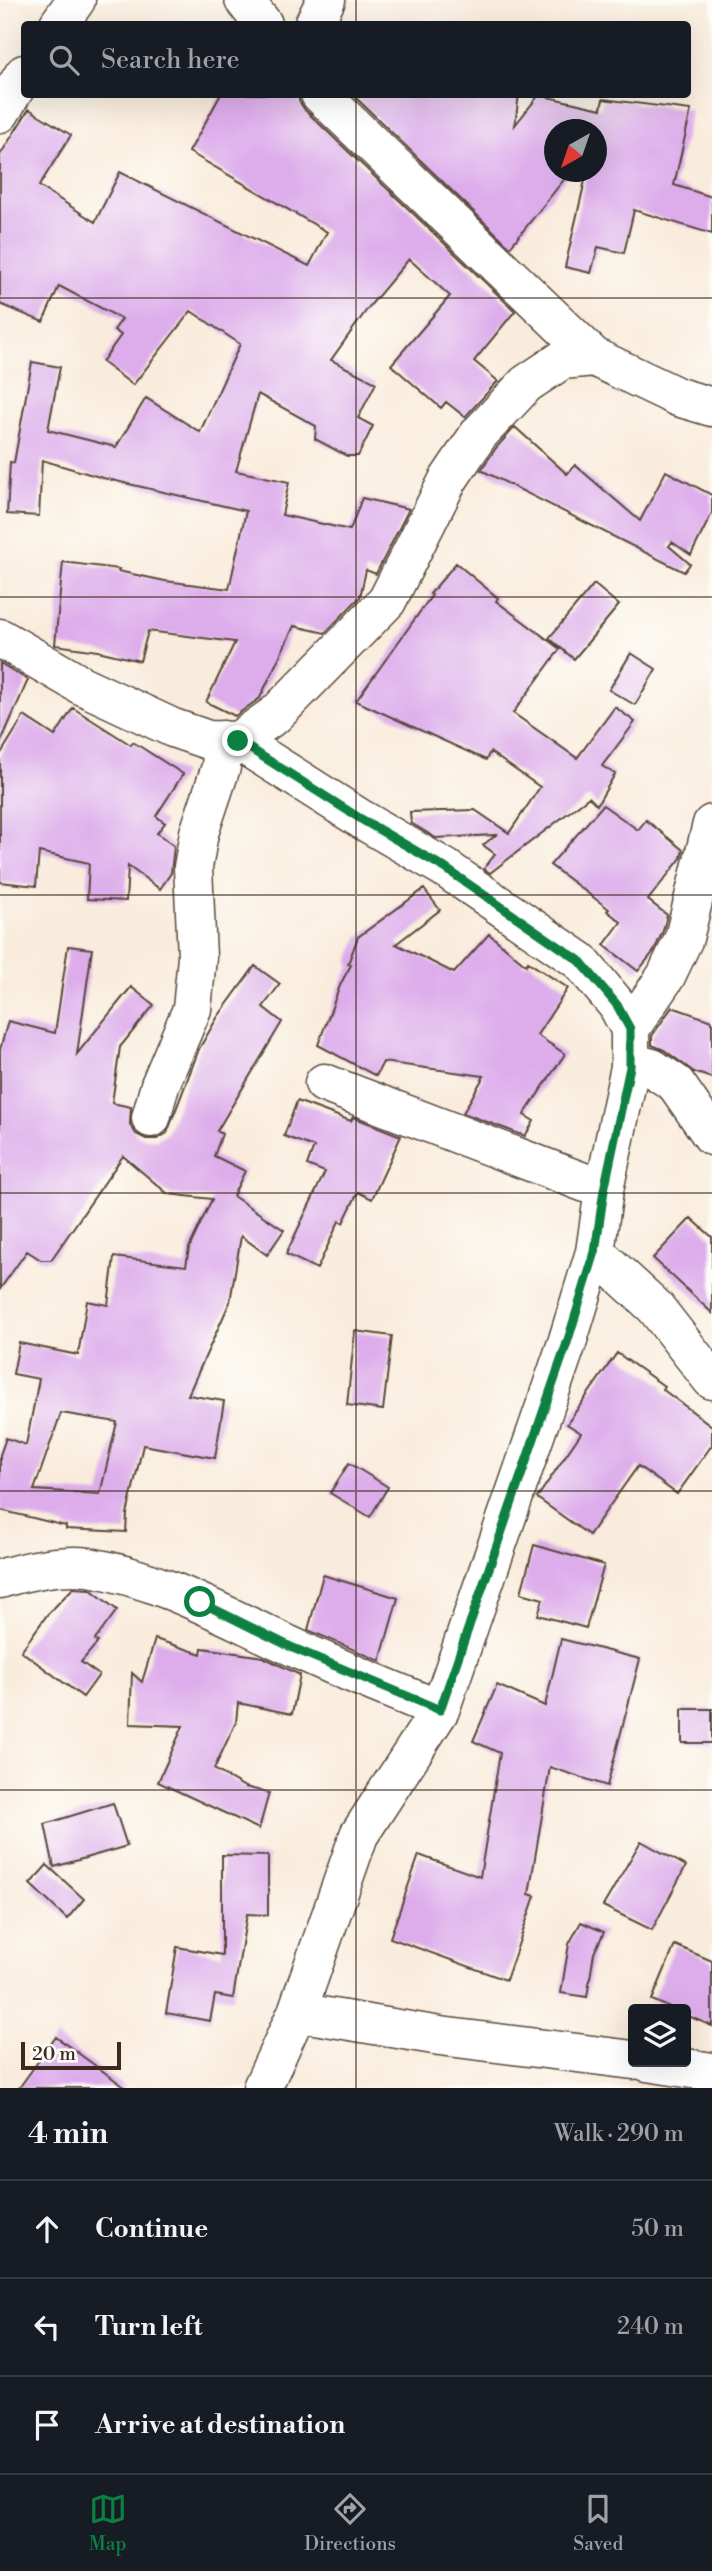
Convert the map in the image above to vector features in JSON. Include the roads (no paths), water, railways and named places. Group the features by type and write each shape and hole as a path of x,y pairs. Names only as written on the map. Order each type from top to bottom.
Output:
{"street":[{"path":"61,21 75,0"},
{"path":"244,0 261,21"},
{"path":"316,21 326,0"},
{"path":"0,113 21,79"},
{"path":"324,98 594,357 678,397 712,407"},
{"path":"0,638 81,685 173,728 208,740 230,740 276,714 387,601 448,480 479,434 526,384 562,360 594,357"},
{"path":"230,740 445,868 580,961 617,1005 630,1045 652,1068 676,1084 712,1136"},
{"path":"151,1118 160,1085 192,1009 197,957 193,867 199,833 230,740"},
{"path":"262,2088 297,2012 359,1835 440,1710 567,1343 595,1252 630,1045 684,938 712,824"},
{"path":"324,1083 604,1190"},
{"path":"595,1252 655,1307 712,1381"},
{"path":"0,1579 26,1571 87,1567 135,1579 200,1602 293,1648 440,1710"},
{"path":"297,2012 440,2036 628,2059"},
{"path":"683,2067 712,2071"}]}
